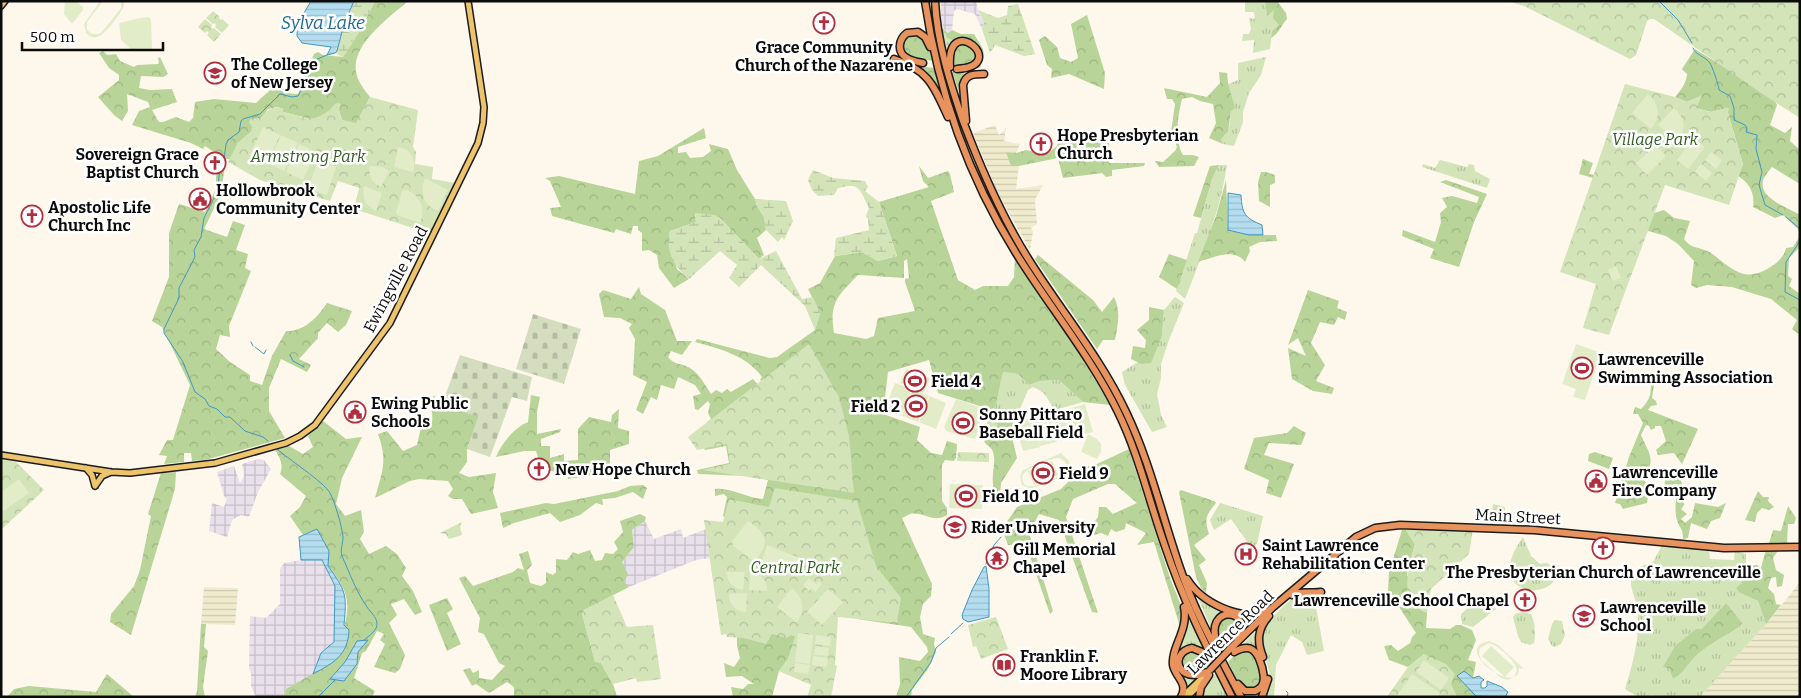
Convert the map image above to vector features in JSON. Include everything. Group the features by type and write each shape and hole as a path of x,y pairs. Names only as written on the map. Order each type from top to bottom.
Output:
{"highway":[{"path":"925,1 943,86"},
{"path":"936,1 939,34 955,98 992,194 1030,260 1102,367 1122,404 1145,456 1185,583 1241,697"},
{"path":"924,63 909,59 901,52 901,41 907,33 918,32 926,38 966,155"},
{"path":"955,98 950,74 950,54 958,43 963,41 971,43 978,51 976,62 969,68 957,69"},
{"path":"894,59 912,65 927,77 941,101 988,202 1008,240 1087,357 1118,413 1140,465 1162,538 1211,672"},
{"path":"967,130 964,83 969,76 984,74"},
{"name":"Main Street","path":"1318,570 1359,535 1375,528 1389,525 1534,530 1729,548 1800,547"},
{"path":"1172,541 1187,579 1197,592 1206,599 1247,615 1260,614 1273,609"},
{"name":"Lawrence Road","path":"1211,672 1273,609 1318,570"},
{"name":"Lawrence Road","path":"1273,609 1292,595 1318,570"},
{"path":"1292,595 1304,592 1318,593 1323,601"},
{"path":"1182,594 1185,621 1173,662 1175,671 1184,685 1182,697"},
{"path":"1262,697 1268,677 1258,638 1263,623 1273,609"},
{"path":"1222,660 1214,630 1218,619 1224,615 1234,615 1242,622 1242,633 1232,651"},
{"path":"1226,668 1245,691 1257,690 1263,683 1263,670 1256,652 1249,648 1232,651"},
{"path":"1211,672 1193,676 1186,674 1179,665 1181,655 1190,649 1200,650 1211,672 1222,678 1231,697"},
{"path":"1200,697 1201,687 1211,672"}],"main road":[{"path":"1,6 4,1"},
{"name":"Ewingville Road","path":"1,455 128,473 209,464 279,445 300,436 310,429 322,417 385,330 476,148 482,130 484,112 468,1"},
{"path":"86,468 92,475 95,486 102,476 111,472"},
{"name":"Lawrence Road","path":"1182,697 1211,672"},
{"name":"Lawrence Road","path":"1187,697 1211,672"}],"shaded area":[{"path":"941,1 976,1 979,14 984,23 982,29 975,14 957,9 954,11 952,30 948,33 943,28"},
{"path":"995,125 999,135 1006,128 1004,141 1020,144 1016,153 1007,152 1011,166 1019,166 1016,189 1043,185 1035,200 1037,224 1031,228 1033,231 1030,250 998,194 973,133"},
{"path":"258,459 264,460 271,469 258,492 249,517 241,515 232,520 227,537 209,531 212,503 224,507 227,499 224,496 217,472 234,466 240,483 244,476 242,464"},
{"path":"645,521 654,539 681,529 683,538 706,529 710,558 696,560 629,587 623,582 622,562 634,547 632,530"},
{"path":"301,560 322,560 335,586 334,643 321,653 312,676 286,689 283,697 256,697 251,686 249,667 250,616 266,618 280,604 280,569 284,563"},
{"path":"1800,582 1800,697 1700,697 1766,624"},
{"path":"204,587 238,588 235,625 201,624"}],"green space":[{"path":"65,1 76,1 83,7 83,10 72,24 64,14"},
{"path":"100,1 103,1 87,22 87,30 92,34 102,32 121,8 121,1 124,1 124,6 104,33 97,37 92,37 86,33 84,24"},
{"path":"354,1 375,1 343,57 335,53"},
{"path":"375,1 408,1 379,26 362,46 357,58 356,69 359,81 370,97 356,124 342,120 339,110 330,111 311,119 283,112 283,109 277,107 268,109 251,132 238,143 230,159 224,159 205,146 203,149 191,143 132,125 139,111 150,107 148,102 127,94 128,111 122,121 98,97 119,80 119,75 109,68 99,53 103,51 107,55 116,54 120,61 134,67 137,65 158,64 158,58 160,57 168,74 163,77 141,76 139,88 150,90 172,89 177,102 152,110 159,122 176,117 189,122 193,118 195,102 214,99 256,103 273,89 298,94 314,54 318,52 323,55 343,57"},
{"path":"1245,1 1265,1 1267,15 1274,9 1279,25 1272,31 1270,49 1253,53 1254,40 1242,41 1243,34 1249,34 1251,29 1249,18 1255,19 1254,12 1245,12"},
{"path":"1265,1 1277,1 1286,13 1287,19 1271,38 1272,31 1279,25 1273,18 1274,10 1267,16"},
{"path":"1507,1 1800,1 1800,118 1654,19 1647,21 1636,55 1630,59 1524,6"},
{"path":"1018,4 1035,54 1024,56 995,45 990,53 982,29 984,23 978,10 998,18 1007,15 1008,6"},
{"path":"213,11 221,20 229,25 222,33 215,27 214,23 206,18"},
{"path":"1087,15 1105,73 1104,89 1069,74 1051,78 1052,69 1047,65 1039,40 1045,36 1057,47 1060,58 1071,62 1078,58 1071,24"},
{"path":"149,17 151,19 152,50 132,50 121,40 119,23"},
{"path":"205,19 212,25 213,29 221,34 214,42 207,35 209,33 207,31 205,33 198,27"},
{"path":"942,28 948,33 952,30 961,34 974,34 984,53 980,68 971,68 980,56 975,44 968,40 954,41 947,38 945,33 942,33"},
{"path":"919,33 929,47 933,61 909,57 903,49 902,42 910,35"},
{"path":"942,33 945,33 947,38 954,41 948,57"},
{"path":"961,42 966,43 977,55 975,61 966,67 951,64 952,52"},
{"path":"1695,49 1716,62 1735,61 1775,101 1777,105 1770,125 1785,133 1792,127 1790,141 1800,150 1800,184 1772,167 1763,181 1763,187 1765,193 1770,198 1800,215 1800,236 1798,229 1783,215 1775,218 1753,207 1751,189 1738,176 1743,164 1728,108 1711,112 1696,108 1701,96 1687,102 1675,97 1683,87 1687,74 1682,69"},
{"path":"1266,57 1261,75 1249,93 1243,112 1243,122 1234,146 1223,144 1221,139 1229,129 1231,116 1228,84 1238,80 1238,63"},
{"path":"920,66 934,68 941,92 929,75"},
{"path":"952,71 968,74 962,101"},
{"path":"1219,72 1227,73 1235,108 1231,111 1228,132 1221,139 1223,144 1209,138 1216,123 1213,104 1192,97 1182,99 1178,127 1180,149 1183,155 1199,157 1194,166 1159,167 1155,161 1163,162 1177,147 1171,132 1175,104 1172,99 1167,99 1164,88 1207,97 1220,83"},
{"name":"Village Park","path":"1625,84 1687,102 1702,95 1696,108 1710,112 1729,108 1728,113 1743,164 1729,205 1665,185 1609,335 1583,328 1596,284 1560,272"},
{"path":"1648,94 1655,102 1658,111 1658,116 1651,129 1632,113"},
{"name":"Armstrong Park","path":"370,97 418,110 413,147 416,152 415,164 433,167 432,179 455,183 431,232 428,233 354,209 359,188 338,181 330,201 260,180 228,162 238,143 251,132 252,127 249,122 251,119 261,118 270,109 283,108 283,112 314,119 339,103 341,105 339,110 342,120 356,123"},
{"path":"1674,108 1683,120 1682,133 1677,142 1658,125"},
{"path":"263,127 280,135 267,163 250,155"},
{"path":"704,128 706,138 678,147 678,153 686,152 690,158 703,157 711,151 709,144 728,149 737,170 764,217 766,230 757,238 764,255 759,259 720,218 695,214 696,222 670,231 669,237 677,269 689,279 674,288 659,268 657,255 649,250 642,251 642,233 638,230 638,226 633,226 631,234 616,229 614,233 552,216 550,208 561,207 550,181 545,178 559,176 635,194 639,161 658,156"},
{"path":"1060,132 1099,137 1109,135 1109,163 1145,163 1144,166 1112,170 1112,176 1106,177 1102,173 1063,178 1058,158 1011,166 1006,152 1016,153 1026,150 1047,154 1057,146"},
{"path":"281,135 298,143 284,171 268,163"},
{"path":"1693,138 1705,147 1688,169 1677,160"},
{"path":"299,144 316,152 303,180 286,172"},
{"path":"1656,145 1666,156 1647,175 1636,163"},
{"path":"398,147 410,152 412,155 414,163 413,172 394,167"},
{"path":"1711,152 1722,160 1716,169 1705,160"},
{"path":"1583,159 1593,163 1589,174 1596,175 1654,213 1664,210 1674,218 1690,221 1684,239 1687,242 1692,246 1711,253 1726,265 1743,274 1762,272 1775,264 1780,260 1786,248 1793,247 1800,236 1800,247 1789,258 1788,276 1792,279 1789,286 1800,294 1800,335 1792,329 1797,320 1771,299 1732,287 1707,285 1696,288 1691,285 1694,261 1678,244 1666,236 1648,231 1593,178 1579,174"},
{"path":"318,160 336,167 327,195 308,189"},
{"path":"1440,160 1467,167 1469,164 1474,165 1475,171 1490,179 1487,188 1422,167 1423,164 1435,168"},
{"path":"222,164 225,166 221,194 204,229 227,237 233,221 245,225 236,250 248,254 245,268 251,271 229,326 230,337 220,335 216,349 230,362 250,375 250,381 262,385 272,356 286,331 299,329 310,323 327,303 352,311 346,325 338,332 327,323 318,333 318,338 299,359 311,365 307,372 281,359 269,388 269,411 285,438 205,460 192,461 191,453 184,453 184,462 164,464 167,456 159,455 167,440 173,440 190,385 162,327 152,321 169,277 169,233 179,204 205,212 216,189 216,176"},
{"path":"1701,164 1712,173 1706,181 1695,172"},
{"path":"1219,165 1227,165 1220,200 1210,233 1185,299 1176,291 1195,233 1197,233 1212,179"},
{"path":"1219,165 1212,179 1201,218 1193,216 1210,166"},
{"path":"370,166 383,167 389,171 381,187 371,179"},
{"path":"919,166 928,178 948,171 950,174 954,192 931,201 958,280 975,290 983,286 1008,286 1014,277 1015,258 1081,356 1110,405 1083,402 1059,380 1040,381 1029,385 1018,374 1003,372 994,410 987,418 989,409 938,393 929,360 888,372 883,414 920,427 917,440 931,453 942,455 947,441 957,444 954,461 945,460 942,465 942,501 947,508 947,515 933,518 919,514 910,514 902,518 932,584 931,596 923,604 920,617 923,634 935,638 936,652 928,669 912,690 911,697 896,697 900,684 899,657 920,661 928,652 927,647 911,627 857,619 851,605 723,516 727,497 724,494 715,496 715,489 763,499 768,480 747,476 698,474 697,470 729,463 726,446 705,450 697,438 709,428 706,423 711,419 708,413 710,404 708,401 698,410 695,409 693,396 701,394 695,385 678,377 674,389 661,385 657,400 651,397 643,414 636,410 647,382 633,375 635,339 629,328 632,324 620,318 604,317 599,294 603,290 631,299 639,287 641,294 665,310 677,341 692,341 682,355 671,351 668,357 693,370 702,379 711,394 716,390 722,393 727,389 731,392 753,379 763,390 766,385 760,380 762,377 756,369 732,354 695,342 697,339 770,358 777,357 815,330 820,313 808,289 820,283 835,256 862,252 878,261 897,256 879,202 929,187 923,181","holes":["907,259 909,278 905,279 905,282 915,311 878,318 874,336 866,339 834,333 834,307 840,294 858,275 904,278 904,261"]},
{"path":"813,170 833,178 865,181 868,187 865,191 879,202 897,256 878,261 862,252 834,256 836,238 869,230 866,216 869,208 861,192 851,186 838,188 834,195 818,196 812,190 808,180"},
{"path":"1261,172 1275,175 1275,183 1270,185 1270,207 1259,201 1258,182"},
{"path":"425,178 448,190 438,211 429,206 424,198 423,184"},
{"path":"1226,180 1228,230 1249,235 1276,235 1277,241 1260,242 1249,247 1250,251 1245,262 1235,255 1229,254 1198,262 1216,216"},
{"path":"1446,180 1487,194 1474,222 1459,267 1430,258 1434,249 1402,236 1403,230 1435,242 1441,222 1440,213 1447,207 1442,198 1452,196 1477,203 1479,197 1440,182"},
{"path":"364,186 382,193 376,211 369,207 365,201 363,194"},
{"path":"403,189 413,194 420,202 423,212 420,223 397,215 396,212"},
{"path":"755,199 786,201 793,221 784,240 782,237 778,242 766,230 764,217"},
{"path":"695,213 715,215 720,218 759,259 776,251 802,299 813,297 820,313 815,330 805,306 761,265 739,287 729,278 737,265 720,251 689,279 672,258 669,239 670,231 696,222"},
{"path":"1169,254 1187,260 1177,289 1159,277"},
{"path":"1038,255 1093,300 1102,312 1114,297 1118,313 1115,340 1103,340 1097,349 1035,259"},
{"path":"1616,266 1621,278 1613,281 1608,270"},
{"path":"1308,290 1339,301 1337,308 1347,312 1345,320 1338,317 1334,325 1320,322 1311,343 1325,365 1316,381 1334,388 1332,394 1313,391 1292,379 1288,348 1306,356 1298,338 1288,345"},
{"path":"1175,297 1184,303 1161,364 1161,378 1157,394 1161,415 1167,427 1152,432 1125,385 1122,372 1138,362 1141,364 1162,336 1164,310"},
{"path":"1149,307 1164,310 1162,336 1151,363 1141,364 1131,359 1133,346 1145,348 1146,340 1137,330 1149,320"},
{"path":"533,314 581,329 564,384 516,369"},
{"path":"809,344 839,397 849,436 854,493 702,470 730,464 727,444 697,450 688,437"},
{"name":"Lawrenceville Swimming Association","path":"1576,344 1601,353 1585,400 1573,397 1576,389 1562,384"},
{"path":"460,355 532,377 527,401 512,397 490,457 467,449 478,417 442,404"},
{"name":"Field 4","path":"906,369 930,378 924,393 900,383"},
{"path":"1002,372 1018,374 1029,385 1040,381 1059,380 1083,402 1055,410 1045,394 1033,387 1028,390 1018,414 1006,414 996,430 987,426 987,418 996,404"},
{"path":"1651,382 1654,385 1652,398 1656,401 1657,405 1651,406 1648,410 1698,429 1682,464 1674,453 1658,455 1656,450 1666,441 1661,426 1655,426 1651,430 1646,425 1641,435 1651,461 1643,478 1654,496 1648,496 1647,503 1623,509 1620,504 1615,503 1629,457 1643,423 1638,414 1633,414 1635,407 1641,409 1648,400"},
{"path":"895,383 912,389 901,416 885,409"},
{"name":"Field 2","path":"913,389 929,396 918,422 902,416"},
{"path":"434,395 440,408 445,405 479,417 467,449 467,462 459,473 469,477 496,473 493,492 498,508 471,514 462,499 453,499 448,496 453,489 448,481 419,479 410,481 375,498 383,466 383,452 378,434 387,431 403,451 417,445 422,423 431,426"},
{"path":"531,395 540,397 537,412 537,434 561,429 560,432 541,439 541,446 550,446 550,458 564,454 564,461 578,460 578,429 589,417 611,422 612,415 619,409 618,428 629,431 629,444 610,450 610,471 605,472 604,468 598,469 592,475 568,479 567,473 542,470 536,451 524,451 496,457 509,436 528,422"},
{"path":"930,396 946,403 936,429 919,422"},
{"name":"Sonny Pittaro Baseball Field","path":"956,399 979,407 983,417 975,439 946,431 944,427"},
{"path":"1085,404 1093,432 1076,436 1068,409"},
{"path":"1068,409 1075,437 1058,441 1051,414"},
{"path":"1006,413 1018,414 1011,433 1017,458 1001,483 1000,497 997,499 994,498 993,452 985,443 984,433 985,425 996,430 998,422"},
{"path":"1050,414 1057,442 1040,446 1033,419"},
{"path":"1032,419 1040,447 1023,451 1015,424"},
{"path":"323,421 346,439 362,437 342,478 336,504 345,516 361,510 364,532 360,539 369,554 386,546 397,554 406,568 402,576 413,591 422,612 415,615 404,599 391,604 397,615 389,623 405,655 400,669 395,673 374,667 385,644 380,640 384,634 377,631 366,651 362,653 354,678 375,691 372,697 283,697 286,689 333,662 346,616 347,601 344,591 328,566 329,551 317,529 303,535 290,516 300,507 306,496 280,474 280,459 275,450 289,446 303,454 313,447 308,436"},
{"path":"1294,426 1306,433 1301,445 1269,443 1264,455 1294,464 1281,498 1266,493 1269,480 1244,469 1254,438 1287,433"},
{"path":"1088,434 1097,439 1101,444 1101,452 1097,459 1081,452"},
{"path":"1129,449 1170,578 1182,608 1181,630 1154,542 1137,545 1146,533 1126,523 1125,529 1116,532 1111,529 1108,536 1101,533 1094,535 1090,528 1098,517 1099,507 1106,507 1113,514 1137,503 1115,484 1108,484 1073,499 1066,517 1098,613 1092,612 1059,520 1039,514 1029,533 1053,611 1050,614 1027,548 1023,545 1008,545 1002,529 1017,507 1061,489 1082,468 1097,464"},
{"path":"958,452 989,453 989,462 957,461"},
{"path":"1595,452 1613,458 1609,469 1588,461 1589,454"},
{"path":"1061,453 1069,461 1070,465 1068,472 1064,476 1031,489 1022,485 1020,477 1023,470","holes":["1059,458 1065,462 1066,467 1056,477 1033,486 1024,483 1022,477 1024,473 1038,464"]},
{"path":"1,459 16,462 44,490 1,530"},
{"name":"Field 9","path":"1052,461 1058,475 1034,485 1028,471"},
{"path":"176,472 175,489 131,635 110,622 111,614 134,586 140,570 151,516 148,514 161,473"},
{"path":"1678,473 1684,489 1684,505 1681,509 1687,514 1681,519 1685,523 1692,517 1695,503 1718,507 1726,503 1720,518 1711,521 1707,529 1691,523 1688,538 1683,539 1676,512 1676,499 1679,487 1677,484 1673,484 1667,493 1664,492 1665,480 1671,479"},
{"path":"19,479 29,493 1,513 1,492"},
{"name":"Field 10","path":"950,484 983,485 982,509 949,508"},
{"path":"643,485 647,488 643,499 633,492 615,498 602,499 603,505 596,503 580,515 560,522 550,513 503,528 500,513 546,503 554,504 618,491 630,486"},
{"name":"Central Park","path":"775,488 857,501 876,566 901,598 897,623 838,617 835,665 837,666 831,697 807,697 811,685 779,671 788,659 795,636 791,635 787,638 772,634 766,644 744,638 727,637 726,634 721,635 704,520 723,522 729,499 769,507"},
{"path":"1181,490 1216,503 1207,517 1209,534 1194,545 1206,560 1199,565 1207,583 1206,593 1201,588 1196,577 1179,492"},
{"path":"1758,491 1763,497 1769,497 1768,501 1774,507 1769,510 1762,508 1757,513 1755,522 1745,520"},
{"path":"1220,503 1263,516 1257,544 1248,551 1248,543 1231,519 1214,530 1210,520"},
{"path":"1493,504 1505,507 1506,526 1491,525"},
{"path":"1788,506 1796,518 1794,524 1788,524 1787,544 1769,543 1773,530 1781,531"},
{"path":"640,514 646,517 645,521 632,530 634,547 622,562 628,574 624,582 629,587 584,610 582,614 595,661 601,663 613,684 617,697 517,697 514,696 514,687 507,682 489,693 476,684 472,686 463,670 470,668 473,673 479,670 479,678 492,680 505,666 499,663 484,634 478,632 480,618 459,578 465,576 473,586 513,572 518,568 524,570 519,554 528,551 532,565 527,570 530,583 541,586 546,583 546,572 553,575 556,572 556,559 567,560 573,552 578,554 590,550 595,561 602,560 605,553 613,554 618,549 614,542 623,532 620,521"},
{"path":"748,521 763,534 765,544 754,561 733,546 732,541"},
{"path":"462,522 460,527 462,535 449,539 446,534 440,533"},
{"path":"1473,529 1469,554 1431,589 1427,613 1418,608 1411,609 1407,585 1415,544 1406,530"},
{"path":"1402,530 1406,530 1415,544 1407,574 1418,608 1427,613 1426,628 1450,629 1456,625 1461,625 1472,630 1476,640 1468,660 1476,662 1473,678 1476,696 1478,697 1457,697 1451,685 1424,654 1408,667 1389,660 1384,646 1391,645 1398,651 1410,643 1416,633 1388,590 1389,572"},
{"path":"1523,537 1531,556 1540,564 1547,563 1555,568 1555,579 1548,586 1538,590 1526,589 1516,584 1510,574 1512,558"},
{"path":"767,545 800,558 795,572 762,561"},
{"path":"1662,545 1709,551 1710,559 1734,560 1735,551 1746,554 1746,579 1740,593 1758,601 1766,624 1700,697 1655,697 1651,695 1649,697 1638,697 1625,689 1638,629 1637,608 1631,587 1631,578 1637,569 1653,562","holes":["1726,603 1739,627 1703,650 1673,679 1669,668"]},
{"path":"1766,549 1779,549 1773,558 1776,570 1784,575 1782,586 1777,587 1776,577 1771,578 1768,588 1774,594 1776,604 1781,605 1766,624 1758,601 1740,593 1736,588 1746,579 1746,570 1749,566 1757,565 1761,568"},
{"path":"726,572 745,572 743,590 731,584"},
{"path":"750,572 763,578 767,591 749,590"},
{"path":"809,578 816,584 819,581 822,584 815,592 811,588 809,591 803,585"},
{"path":"792,588 799,596 802,604 797,623 777,607"},
{"path":"828,589 843,602 822,625 807,612"},
{"path":"747,593 746,612 736,609 732,605 729,594"},
{"path":"1299,594 1314,596 1324,651 1307,655 1302,642 1291,635 1276,665 1274,697 1265,697 1269,688 1270,673 1262,645 1263,631 1277,613"},
{"path":"1484,594 1496,609 1473,627 1462,624 1461,614"},
{"path":"613,595 627,627 653,625 661,679 637,682 636,678 613,684 601,663 595,662 582,614 584,610"},
{"path":"1197,596 1225,612 1215,619 1212,630"},
{"path":"447,598 453,609 447,613 461,644 447,651 429,605"},
{"path":"1726,603 1742,623 1739,627 1703,650 1673,679 1669,668 1663,667 1675,646 1696,629 1702,629"},
{"path":"1523,612 1531,614 1535,628 1535,640 1530,645 1521,642 1513,617 1515,614"},
{"path":"1237,614 1262,615 1243,634 1244,625"},
{"path":"1226,615 1233,616 1239,622 1240,635 1222,652 1216,639 1216,624"},
{"path":"996,617 1008,649 981,659 976,646 973,647 968,625"},
{"path":"1188,618 1204,650 1188,677 1198,678 1187,689 1176,668 1175,661"},
{"path":"1555,620 1562,621 1565,635 1561,644 1555,647 1552,646 1548,639"},
{"path":"201,624 206,624 204,647 208,651 203,687 205,697 195,697 197,691"},
{"path":"1259,628 1257,650 1249,645 1241,646"},
{"path":"771,630 796,636 788,659 779,671 772,697 733,697 731,687 743,689 748,684 754,684 742,676 726,677 724,663 734,667 740,658 737,646 737,632"},
{"path":"798,633 813,635 810,664 795,662"},
{"path":"816,635 831,637 830,646 815,644"},
{"path":"1489,641 1498,645 1523,668 1519,668 1516,676 1514,676 1517,670 1510,658 1502,650 1489,643 1480,648 1479,654 1481,660 1493,671 1489,669 1481,661 1477,653 1479,646"},
{"path":"815,646 829,648 828,656 814,655"},
{"path":"1491,646 1514,667 1505,677 1482,656"},
{"path":"1247,649 1257,658 1261,679 1256,689 1241,688 1228,662 1238,652"},
{"path":"1189,651 1198,651 1207,658 1210,664 1200,673 1187,673 1180,665 1182,656"},
{"path":"1424,654 1446,664 1455,674 1451,685 1457,697 1387,697 1408,667"},
{"path":"813,656 828,658 827,667 812,665"},
{"path":"1424,660 1449,678 1441,690 1416,672"},
{"path":"795,663 810,665 808,674 794,672"},
{"path":"107,674 134,697 7,697 14,689 29,686 96,692"},
{"path":"1215,674 1227,697 1192,697"},
{"path":"1412,674 1440,693 1438,697 1396,697"}],"water":[{"name":"Sylva Lake","path":"311,1 354,1 335,53 327,55 331,47 302,43 297,36 297,25"},
{"path":"1228,193 1241,195 1244,211 1248,217 1262,225 1263,235 1249,235 1228,230"},
{"path":"317,529 329,551 328,566 339,581 344,593 344,625 349,630 346,646 338,658 313,674 321,653 334,642 335,586 322,560 301,560 299,537"},
{"path":"986,566 989,589 989,617 968,622 963,619 962,615 972,590"},
{"path":"368,640 358,652 357,664 344,681 330,679 345,662 357,641"},
{"path":"1464,671 1473,678 1479,676 1484,680 1481,682 1481,688 1487,686 1487,681 1502,687 1508,692 1505,697 1476,696 1457,676"}],"waterway":[{"path":"1659,1 1678,20 1692,43"},
{"path":"1693,48 1696,53 1710,63 1719,90 1730,96 1734,108 1734,120 1745,125 1747,128 1746,132 1757,135 1756,149 1762,172 1759,185 1765,205 1783,215"},
{"path":"268,441 263,437 245,431 230,417 225,417 217,409 209,406 205,399 195,392 183,362 164,333 164,329 179,298 179,288 195,257 194,250 201,237 204,218 218,190 219,175 228,140 239,132 243,119 260,114 280,94 292,97 298,96 315,60 327,55"},
{"path":"1786,217 1800,229"},
{"path":"1800,241 1786,262 1785,292 1800,300"},
{"path":"251,342 253,346"},
{"path":"255,347 264,354 266,350"},
{"path":"290,355 293,361 304,367"},
{"path":"277,449 321,483 332,497 342,533 342,556 353,582 377,623 375,630 364,640"},
{"path":"986,564 994,545 1001,537"},
{"path":"951,634 963,623"},
{"path":"906,697 931,662 936,648 949,637"},
{"path":"318,697 335,680"},
{"path":"1286,691 1288,693 1287,697"}],"place":[{"name":"Grace Community Church of the Nazarene","path":"824,23"},
{"name":"The College of New Jersey","path":"215,73"},
{"name":"Hope Presbyterian Church","path":"1041,144"},
{"name":"Sovereign Grace Baptist Church","path":"215,163"},
{"name":"Hollowbrook Community Center","path":"200,199"},
{"name":"Apostolic Life Church Inc","path":"32,216"},
{"name":"Lawrenceville Swimming Association","path":"1582,368"},
{"name":"Field 4","path":"915,381"},
{"name":"Field 2","path":"916,406"},
{"name":"Ewing Public Schools","path":"355,412"},
{"name":"Sonny Pittaro Baseball Field","path":"963,423"},
{"name":"New Hope Church","path":"539,469"},
{"name":"Field 9","path":"1043,473"},
{"name":"Lawrenceville Fire Company","path":"1596,481"},
{"name":"Field 10","path":"966,496"},
{"name":"Rider University","path":"955,527"},
{"name":"The Presbyterian Church of Lawrenceville","path":"1603,548"},
{"name":"Saint Lawrence Rehabilitation Center","path":"1246,554"},
{"name":"Gill Memorial Chapel","path":"997,558"},
{"name":"Lawrenceville School Chapel","path":"1525,600"},
{"name":"Lawrenceville School","path":"1584,616"},
{"name":"Franklin F. Moore Library","path":"1004,665"}]}
